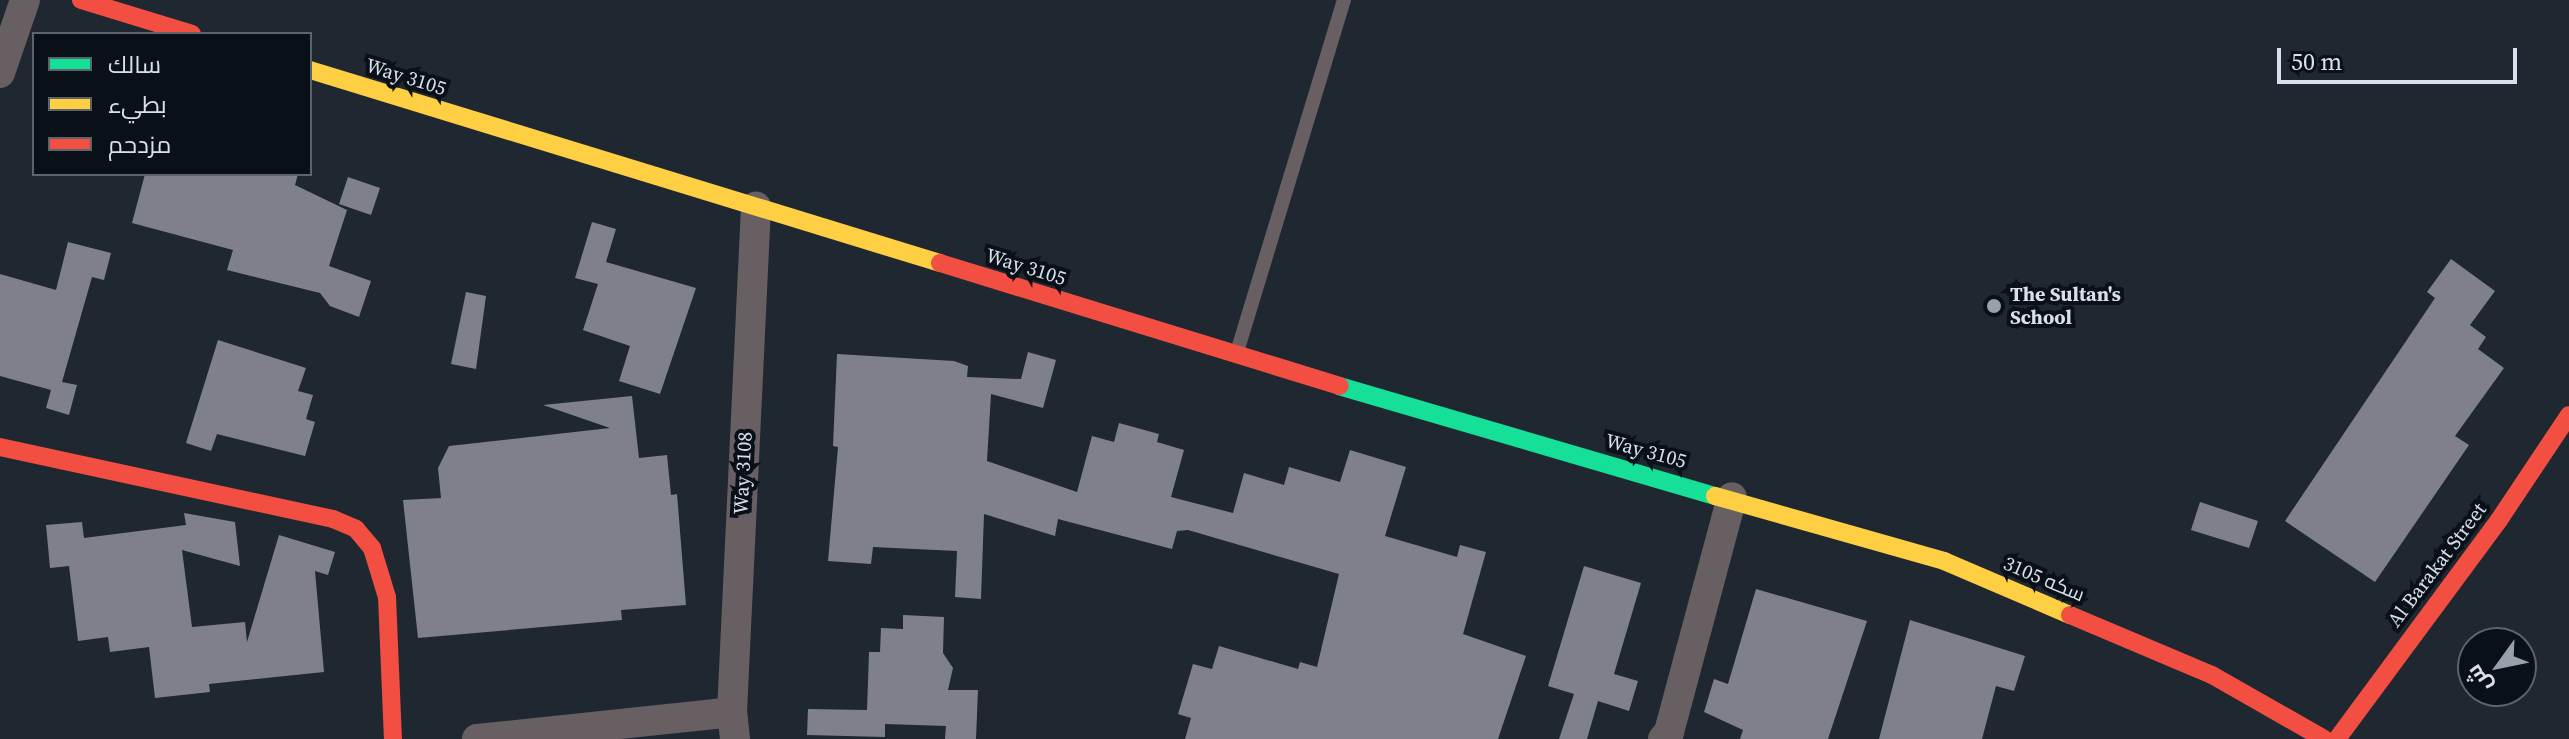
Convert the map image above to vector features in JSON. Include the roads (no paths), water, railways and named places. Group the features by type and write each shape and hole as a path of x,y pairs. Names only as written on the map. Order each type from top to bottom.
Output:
{"street":[{"path":"0,73 25,0"},
{"path":"81,0 185,32"},
{"name":"Way 3105","path":"312,71 1457,422 1732,497"},
{"name":"Way 3108","path":"733,725 756,207"},
{"name":"Al Barakat Street","path":"2337,739 2499,520 2569,415"},
{"path":"0,447 333,519 356,529 372,548 387,597 393,739"},
{"path":"1663,739 1732,497"},
{"name":"سكه 3105","path":"1732,497 1944,561 2212,675 2324,739"},
{"path":"477,739 733,725"}],"lane":[{"path":"1237,355 1344,0"}],"place":[{"name":"The Sultan's School","path":"1994,306"}]}
